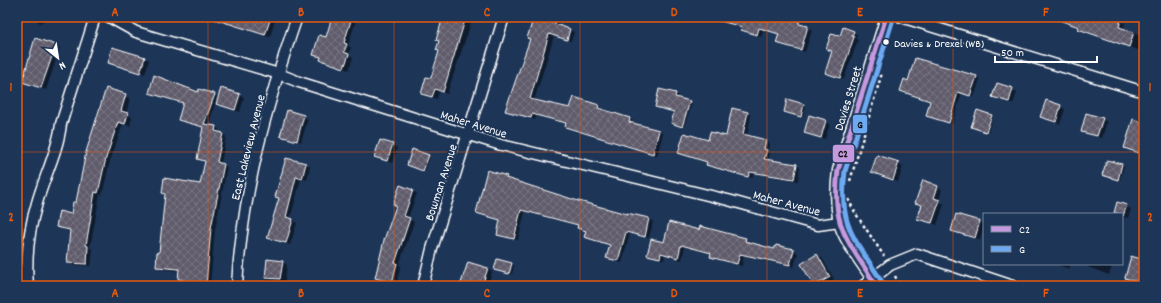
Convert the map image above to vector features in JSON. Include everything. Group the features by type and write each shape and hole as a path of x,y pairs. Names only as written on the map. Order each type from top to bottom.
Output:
{"street":[{"path":"28,284 29,257 36,204 58,141 60,124 95,17"},
{"name":"Maher Avenue","path":"109,17 136,32 279,74 299,82 501,145 728,200 818,225 839,222"},
{"name":"East Lakeview Avenue","path":"237,286 242,228 250,182 266,116 297,17"},
{"name":"Bowman Avenue","path":"423,286 432,249 504,17"},
{"name":"Davies Street","path":"874,283 844,234 839,222 837,202 838,170 886,17"},
{"path":"902,17 1144,92"},
{"path":"862,286 874,283 890,266 917,254 1013,286"},
{"path":"17,267 28,284"}],"path":[{"path":"837,202 845,195 883,70"},
{"path":"845,195 875,242"}],"building":[{"path":"215,17 271,17 265,35 214,19"},
{"path":"332,17 352,17 344,43 347,44 344,52 349,54 344,68 320,60 321,57 313,55 319,35 326,37"},
{"path":"443,17 466,17 443,92 435,89 432,97 421,94 426,77 431,78 439,51 436,50 439,41 436,40"},
{"path":"534,17 557,17 555,24 570,29 567,40 549,34 530,99 570,108 574,97 599,105 598,108 630,118 629,122 659,130 653,154 565,127 566,123 532,114 531,118 505,111 530,39 527,38"},
{"path":"717,17 784,17 799,21 799,24 808,26 801,50 776,43 779,34 759,28 757,35 741,30 742,27 717,20"},
{"path":"1056,17 1110,17 1121,20 1119,27 1134,32 1129,47 1078,29 1079,27 1056,19"},
{"path":"843,27 854,31 852,36 854,37 840,78 825,73 832,51 826,49 831,34 840,36"},
{"path":"35,38 56,45 41,88 22,82"},
{"path":"112,47 145,57 140,73 108,63"},
{"path":"915,58 977,76 970,96 958,92 949,123 926,116 930,101 900,91 904,79 908,81"},
{"path":"154,75 198,92 199,89 215,94 204,124 216,126 215,131 223,133 217,162 224,164 211,228 206,285 182,282 183,280 178,279 179,269 156,267 157,252 159,253 165,194 162,193 164,178 200,184 205,161 197,159 203,127 178,120 183,103 149,93"},
{"path":"997,83 1013,88 1009,102 992,97"},
{"path":"106,88 126,94 121,111 128,113 125,124 118,122 106,158 98,193 95,192 86,245 88,246 87,264 67,263 70,230 56,227 59,211 71,214 73,202 76,202 86,152"},
{"path":"221,88 240,94 235,110 216,104"},
{"path":"659,89 676,93 675,97 690,101 682,127 671,123 674,112 655,107"},
{"path":"787,99 804,104 801,117 784,112"},
{"path":"1046,100 1061,105 1056,122 1040,117"},
{"path":"732,108 748,112 743,134 766,140 764,149 767,150 764,159 797,164 794,179 750,172 748,177 706,165 707,162 678,153 684,133 708,140 710,132 726,136"},
{"path":"287,110 304,115 297,141 280,136"},
{"path":"977,110 992,115 986,132 971,127"},
{"path":"1086,113 1103,118 1097,136 1081,132"},
{"path":"809,115 826,120 821,138 804,133"},
{"path":"1133,119 1144,123 1144,136 1139,153 1124,148"},
{"path":"380,140 393,144 387,161 374,157"},
{"path":"412,149 429,155 423,171 407,165"},
{"path":"877,155 899,162 893,180 871,172"},
{"path":"286,158 306,163 302,179 296,177 286,217 293,219 286,243 267,238 279,198 275,197"},
{"path":"1107,160 1122,164 1118,180 1102,175"},
{"path":"487,170 507,176 506,178 575,200 627,214 649,218 645,237 626,232 618,261 606,258 610,245 584,237 586,231 577,228 578,225 521,210 514,239 497,235 500,220 476,213"},
{"path":"923,180 938,186 934,198 940,200 932,223 917,219 922,205 915,203"},
{"path":"400,185 413,190 404,216 410,218 395,263 397,263 392,283 375,278 384,240 396,206 393,204"},
{"path":"1117,202 1127,205 1123,216 1123,213 1114,213"},
{"path":"956,214 980,221 975,238 951,231"},
{"path":"669,222 699,230 700,226 746,238 745,241 774,249 776,245 794,249 790,265 740,254 737,264 710,257 711,253 681,245 678,258 661,253 660,258 647,255 651,239 664,242"},
{"path":"817,254 830,277 814,286 801,264"},
{"path":"1131,256 1144,260 1144,284 1125,278"},
{"path":"267,259 283,261 280,279 265,278"},
{"path":"497,259 512,263 509,274 494,270"},
{"path":"468,262 488,268 482,286 460,286"}],"transit line":[{"name":"C2","path":"876,286 844,232 837,206 836,190 838,170 886,17"},
{"name":"G","path":"882,282 851,231 844,206 843,190 845,171 893,19"}],"place":[{"name":"Davies & Drexel (WB)","path":"886,42"}]}
